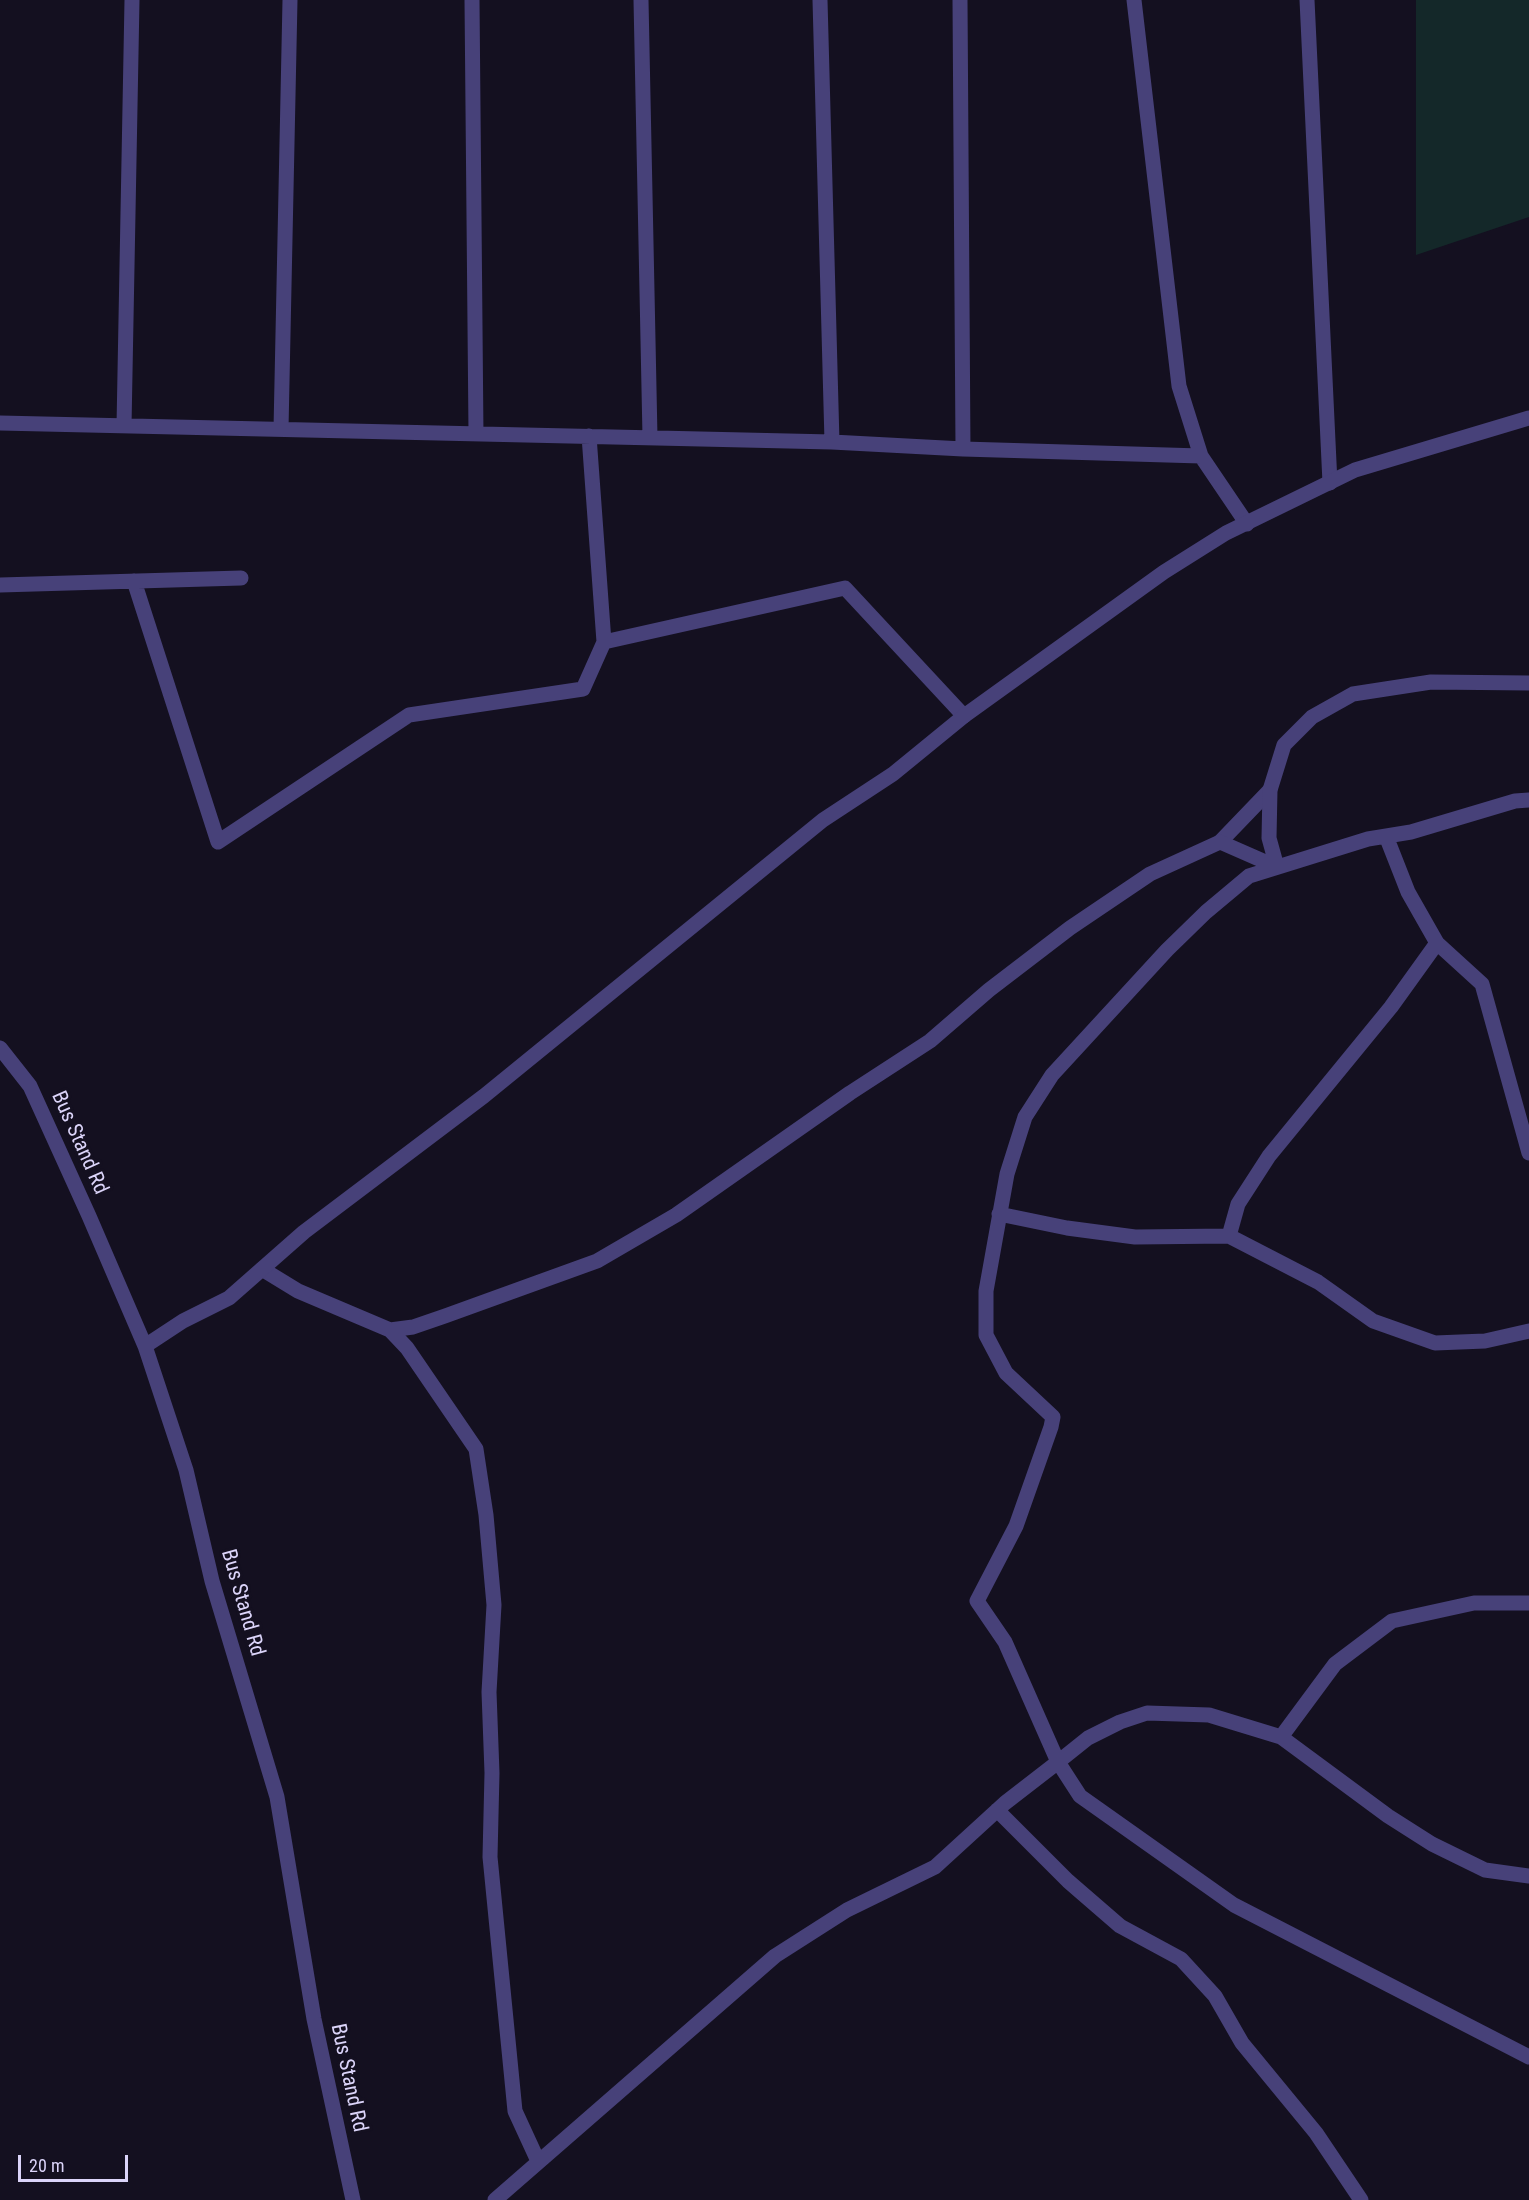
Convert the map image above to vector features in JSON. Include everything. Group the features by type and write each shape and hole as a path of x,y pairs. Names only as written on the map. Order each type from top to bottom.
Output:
{"street":[{"path":"124,426 132,0"},
{"path":"281,429 290,0"},
{"path":"472,0 476,434"},
{"path":"641,0 650,437"},
{"path":"820,0 831,441"},
{"path":"960,0 963,449"},
{"path":"1134,0 1179,386 1201,456 1246,524"},
{"path":"1307,0 1330,483"},
{"path":"145,1346 183,1321 229,1298 304,1232 484,1096 823,820 893,774 964,716 1164,572 1226,533 1355,470 1529,418"},
{"path":"0,423 831,441 963,449 1201,456"},
{"path":"134,581 218,842 409,714 584,689 604,642 588,436"},
{"path":"0,585 240,578"},
{"path":"604,642 845,588 964,716"},
{"path":"1277,867 1269,838 1270,790 1284,745 1312,717 1353,694 1431,682 1529,683"},
{"path":"390,1330 434,1320 597,1261 676,1215 850,1093 930,1041 989,990 1079,922 1150,874 1220,842 1270,790"},
{"path":"1529,800 1515,801 1412,832 1386,836 1250,876 1206,912 1144,974 1052,1075 1025,1116 1007,1174 986,1291 986,1335 1006,1373 1053,1417 1016,1526 977,1601 1005,1642 1058,1762 1080,1796 1234,1905 1529,2057"},
{"path":"1386,836 1408,892 1437,943 1482,984 1529,1153"},
{"path":"1220,842 1277,867"},
{"path":"1229,1236 1238,1204 1269,1156 1391,1007 1437,943"},
{"name":"Bus Stand Rd","path":"0,1048 30,1086 145,1346 186,1470 212,1581 277,1797 314,2019 353,2200"},
{"path":"999,1214 1067,1228 1135,1237 1229,1236 1318,1282 1373,1321 1435,1343 1485,1341 1529,1331"},
{"path":"262,1269 298,1291 390,1330 406,1348 476,1449 486,1515 494,1605 489,1692 491,1868 515,2111 538,2161"},
{"path":"1281,1737 1335,1664 1392,1621 1474,1603 1529,1603"},
{"path":"495,2200 775,1956 847,1910 934,1867 997,1810 1088,1738 1119,1722 1147,1713 1209,1715 1281,1737 1379,1810 1432,1844 1485,1870 1529,1876"},
{"path":"997,1810 1068,1881 1120,1926 1181,1959 1215,1996 1242,2043 1316,2133 1361,2200"}],"green space":[{"path":"1416,0 1529,0 1529,217 1416,255"}]}
